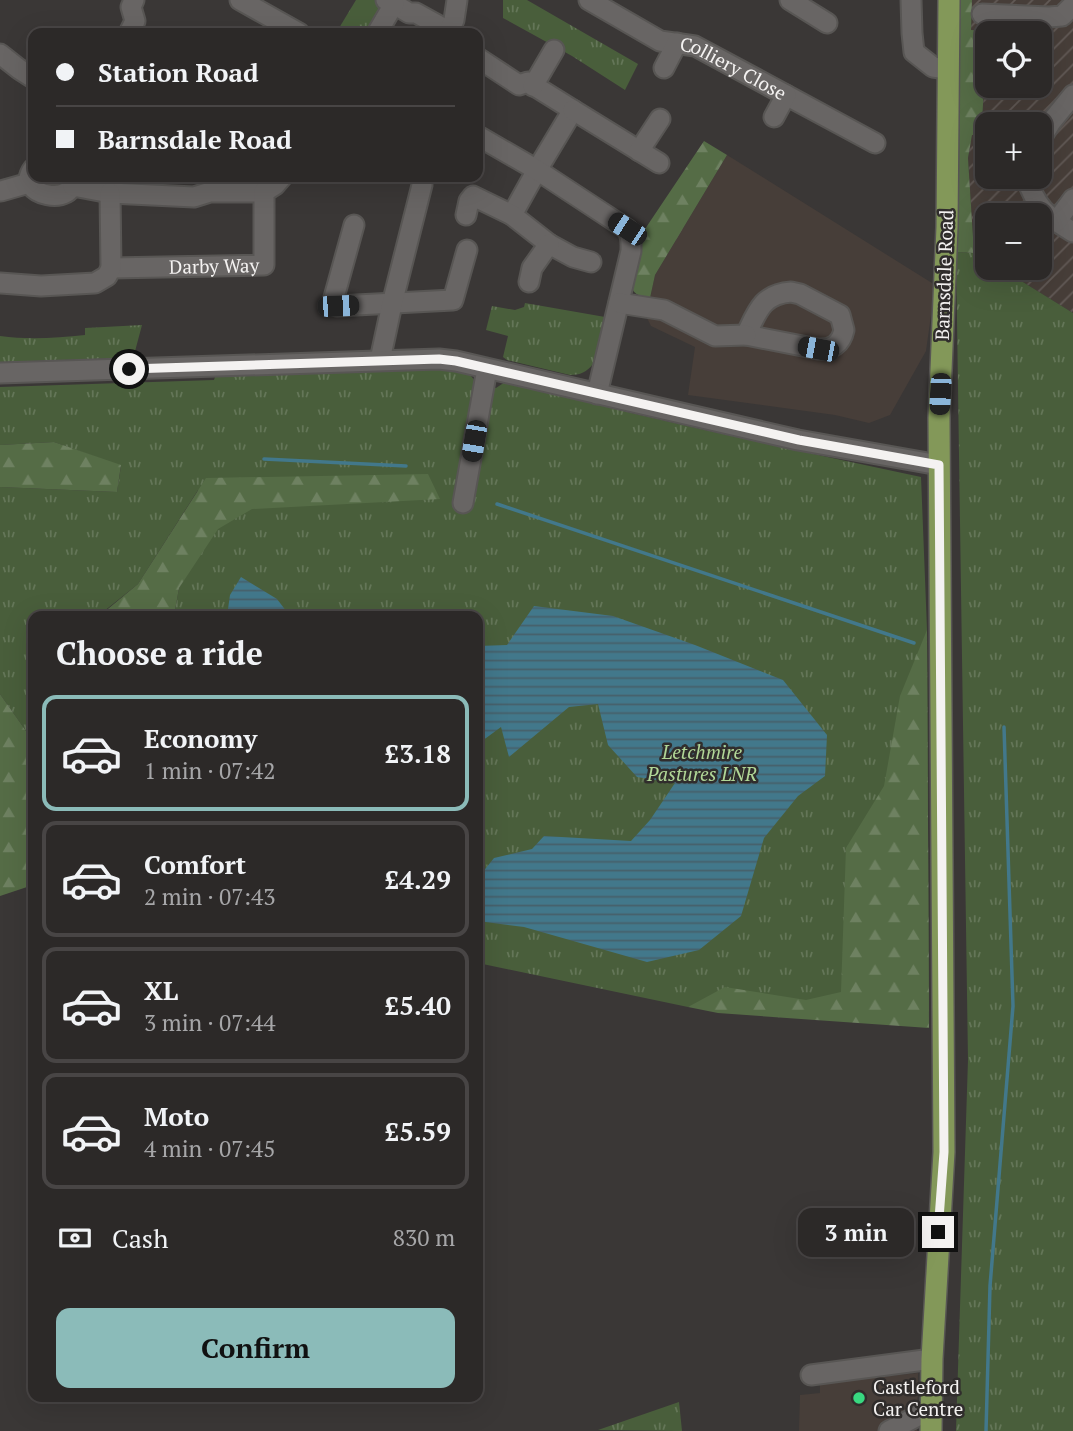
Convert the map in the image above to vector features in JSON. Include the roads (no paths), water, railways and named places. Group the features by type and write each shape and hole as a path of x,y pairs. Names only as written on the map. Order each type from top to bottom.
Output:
{"main road":[{"name":"Barnsdale Road","path":"932,1431 932,1359 944,1152 939,418 947,227 949,0"}],"street":[{"path":"240,0 290,28"},
{"path":"450,28 454,20 457,0"},
{"name":"Colliery Close","path":"589,0 660,41 695,46 875,143"},
{"path":"790,0 827,23"},
{"path":"911,0 914,52 933,67 947,69"},
{"path":"127,2 135,21 132,28"},
{"path":"379,28 390,2 443,28"},
{"path":"982,14 1049,18 1062,16 1073,5"},
{"path":"664,68 677,43"},
{"path":"533,86 554,50"},
{"path":"0,54 28,75"},
{"path":"483,61 519,85 528,82 659,163"},
{"path":"774,117 786,95"},
{"path":"1052,121 1073,95"},
{"path":"512,215 573,110"},
{"path":"639,151 660,119"},
{"path":"483,139 537,170 627,229 631,251 597,394"},
{"path":"0,191 28,177"},
{"path":"32,182 34,190 53,195 71,190 73,182"},
{"path":"76,182 110,194 194,197 210,192 264,192 278,182"},
{"path":"380,359 422,185"},
{"path":"1031,189 1037,204 1064,227 1073,199"},
{"name":"Darby Way","path":"111,268 264,265 264,192"},
{"path":"0,283 41,286 95,283 107,276 111,268 110,194"},
{"path":"466,215 472,196 512,215 549,244 573,257 591,262"},
{"path":"354,225 334,303 337,306 453,300 467,250"},
{"path":"529,282 532,268 549,244"},
{"path":"619,303 664,310 715,336 746,335 823,350 837,344 843,335 844,325 840,315 800,294 782,293 766,300 746,335"},
{"path":"0,373 439,359 799,440 939,465"},
{"path":"463,503 487,369"},
{"path":"811,1375 932,1359"},
{"path":"889,1431 931,1409"}],"water":[{"path":"241,577 277,599 286,611 228,611 230,595"},
{"path":"534,606 613,616 783,680 827,735 825,776 798,796 764,838 741,916 699,950 647,962 524,927 483,922 483,872 494,858 532,849 544,836 631,841 650,820 675,783 637,777 608,745 598,704 569,707 509,757 501,727 483,740 483,646 507,645"}],"waterway":[{"path":"264,459 406,466"},
{"path":"497,504 914,643"},
{"path":"986,1431 990,1286 1013,1006 1004,727"}],"place":[{"name":"Castleford Car Centre","path":"859,1398"}],"park label":[{"name":"Letchmire Pastures LNR","path":"702,763"}]}
